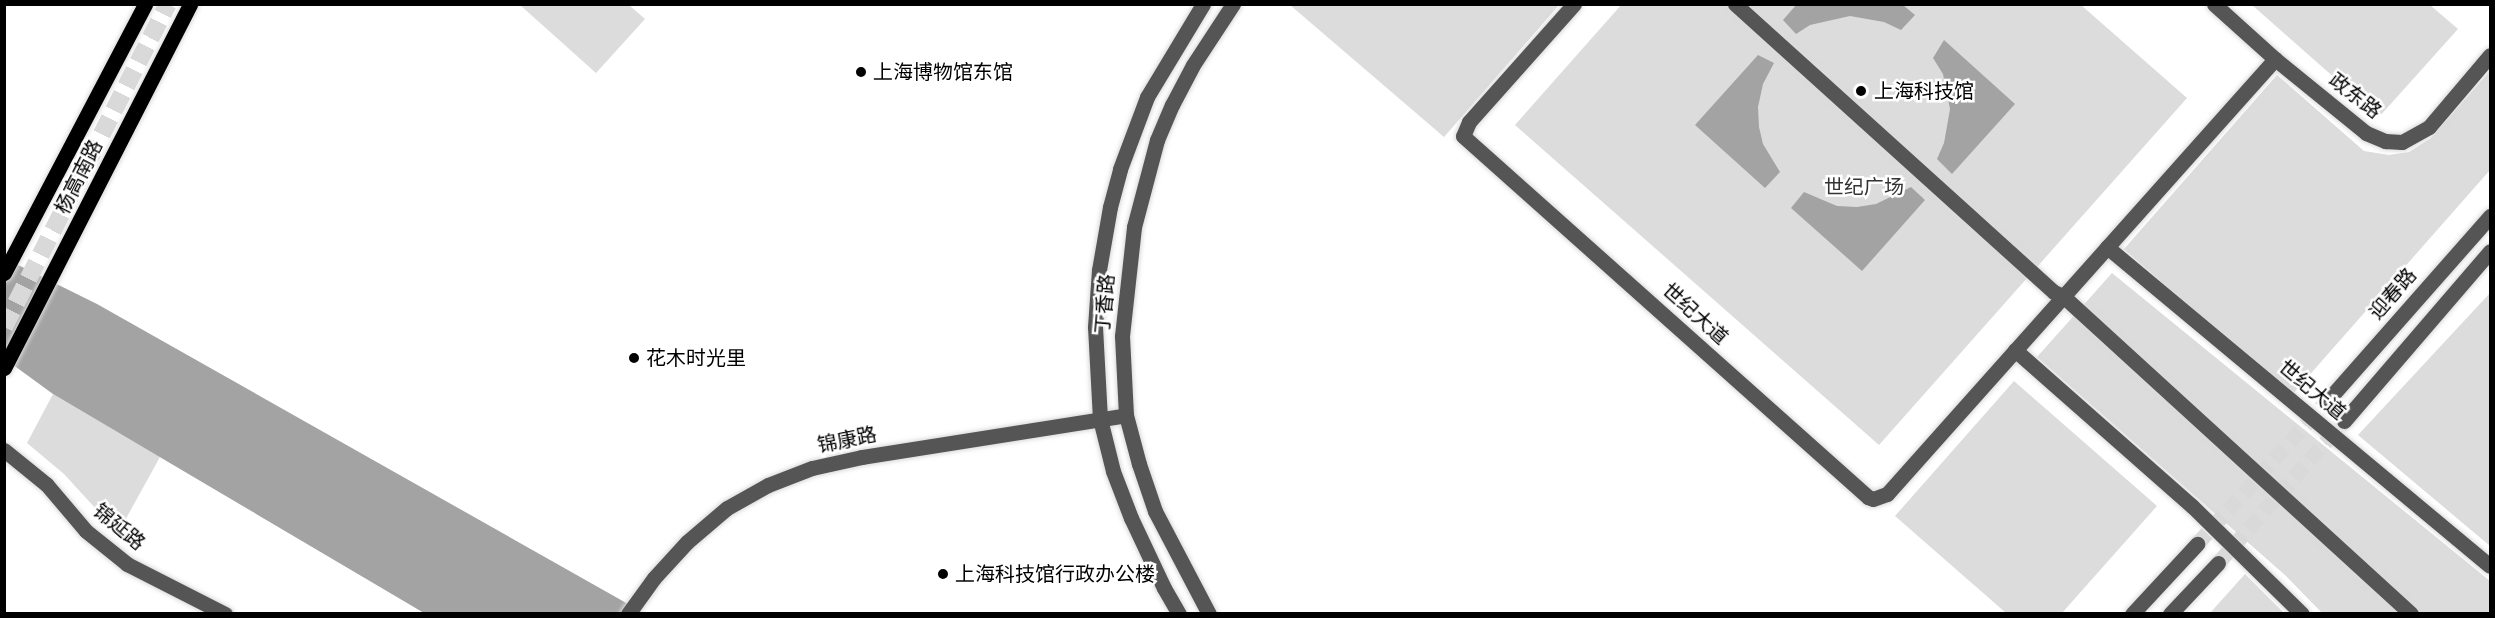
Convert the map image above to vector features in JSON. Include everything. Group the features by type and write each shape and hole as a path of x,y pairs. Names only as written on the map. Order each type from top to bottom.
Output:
{"main road":[{"name":"杨高南路","path":"4,273 145,4"},
{"name":"杨高南路","path":"4,368 190,4"}],"street":[{"name":"丁香路","path":"1179,614 1131,518 1113,471 1100,419 1095,327 1099,270 1110,207 1120,169 1147,97 1203,4"},
{"name":"丁香路","path":"1209,614 1155,511 1126,415 1122,336 1134,227 1147,174 1172,105 1193,65 1233,4"},
{"name":"世纪大道","path":"1574,4 1469,122 1463,136 1868,497 1879,498 1887,494 2275,59"},
{"path":"1735,4 2063,296 2411,614"},
{"path":"2214,4 2275,59"},
{"name":"政东路","path":"2275,59 2366,134 2385,141 2402,142 2430,127 2490,55"},
{"name":"迎春路","path":"2327,401 2490,216"},
{"name":"世纪大道","path":"2107,247 2490,566"},
{"path":"2344,421 2490,251"},
{"path":"2015,350 2192,506 2302,614"},
{"name":"锦康路","path":"628,614 654,579 687,542 727,508 768,485 812,468 842,461 1126,415"},
{"name":"锦延路","path":"4,450 47,484 86,531 127,564 225,614"},
{"path":"2132,614 2197,544"},
{"path":"2170,614 2218,563"}],"green space":[{"name":"世纪广场","path":"1622,4 2081,5 2187,98 1879,445 1515,125"},
{"path":"520,5 629,5 645,19 596,73"},
{"path":"1290,5 1559,5 1444,137"},
{"path":"2252,5 2430,5 2458,29 2379,117"},
{"path":"2490,71 2490,170 2291,396 2124,249 2277,75 2364,151 2389,155 2409,152 2431,138"},
{"path":"2112,273 2490,581 2490,613 2322,613 2286,576 2037,357"},
{"path":"2490,293 2490,546 2358,435"},
{"path":"2014,381 2157,506 2062,613 2006,613 1895,516"},
{"path":"53,394 160,457 118,533 64,474 27,443"},
{"path":"2245,574 2284,613 2210,613"}],"shaded area":[{"path":"1797,4 1903,5 1915,15 1901,30 1884,22 1850,16 1810,25 1796,34 1783,20"},
{"path":"1944,40 2015,104 1952,174 1937,159 1944,143 1950,109 1943,74 1933,58"},
{"path":"1758,55 1774,63 1763,84 1758,107 1759,127 1763,144 1780,172 1765,188 1695,125"},
{"path":"1911,187 1925,200 1862,271 1791,208 1804,192 1837,206 1857,207 1876,204"},
{"path":"4,258 97,304 644,613 424,613 53,394 5,359"}],"tunnel":[{"path":"4,327 168,4"},
{"path":"2197,544 2327,401"},
{"path":"2218,563 2344,421"}],"place":[{"name":"上海博物馆东馆","path":"861,72"},
{"name":"上海科技馆","path":"1861,91"},
{"name":"花木时光里","path":"634,358"},
{"name":"上海科技馆行政办公楼","path":"943,574"}]}
